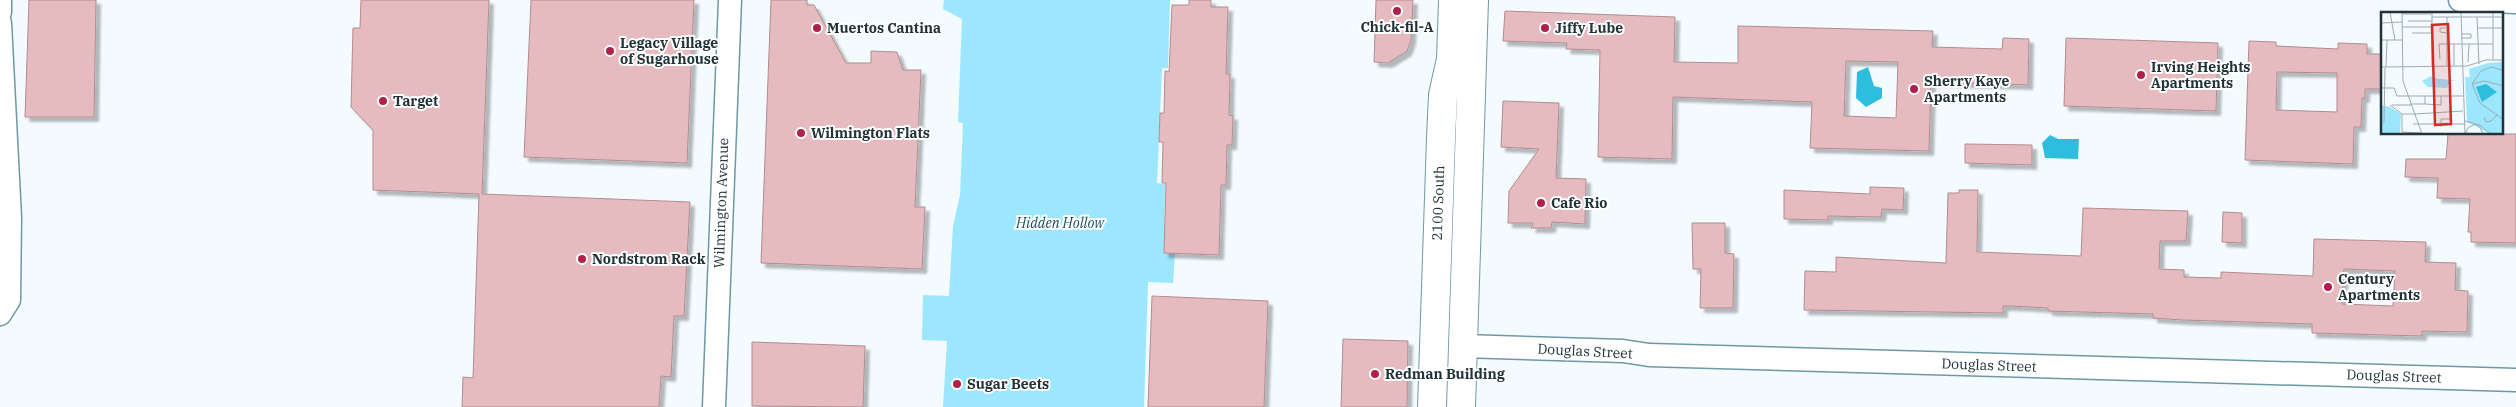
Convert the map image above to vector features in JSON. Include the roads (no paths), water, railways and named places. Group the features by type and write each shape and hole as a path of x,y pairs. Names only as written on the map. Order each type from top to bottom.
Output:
{"main road":[{"name":"2100 South","path":"1432,407 1443,96 1451,59 1453,0"},
{"name":"2100 South","path":"1461,407 1474,0"},
{"path":"1441,138 1449,153 1453,174 1449,328 1452,338 1463,346"}],"street":[{"path":"0,0 0,12"},
{"name":"Wilmington Avenue","path":"714,407 730,0"},
{"path":"2460,0 2516,2"},
{"path":"0,23 10,218 9,300 0,314"},
{"name":"Douglas Street","path":"1463,346 1623,351 1650,355 2516,380"}],"place":[{"name":"Chick-fil-A","path":"1397,11"},
{"name":"Muertos Cantina","path":"817,28"},
{"name":"Jiffy Lube","path":"1545,28"},
{"name":"Legacy Village of Sugarhouse","path":"610,51"},
{"name":"Irving Heights Apartments","path":"2141,75"},
{"name":"Sherry Kaye Apartments","path":"1914,89"},
{"name":"Target","path":"383,101"},
{"name":"Wilmington Flats","path":"801,133"},
{"name":"Cafe Rio","path":"1541,203"},
{"name":"Nordstrom Rack","path":"582,259"},
{"name":"Century Apartments","path":"2328,287"},
{"name":"Redman Building","path":"1375,374"},
{"name":"Sugar Beets","path":"957,384"}],"park label":[{"name":"Hidden Hollow","path":"1060,223"}]}
